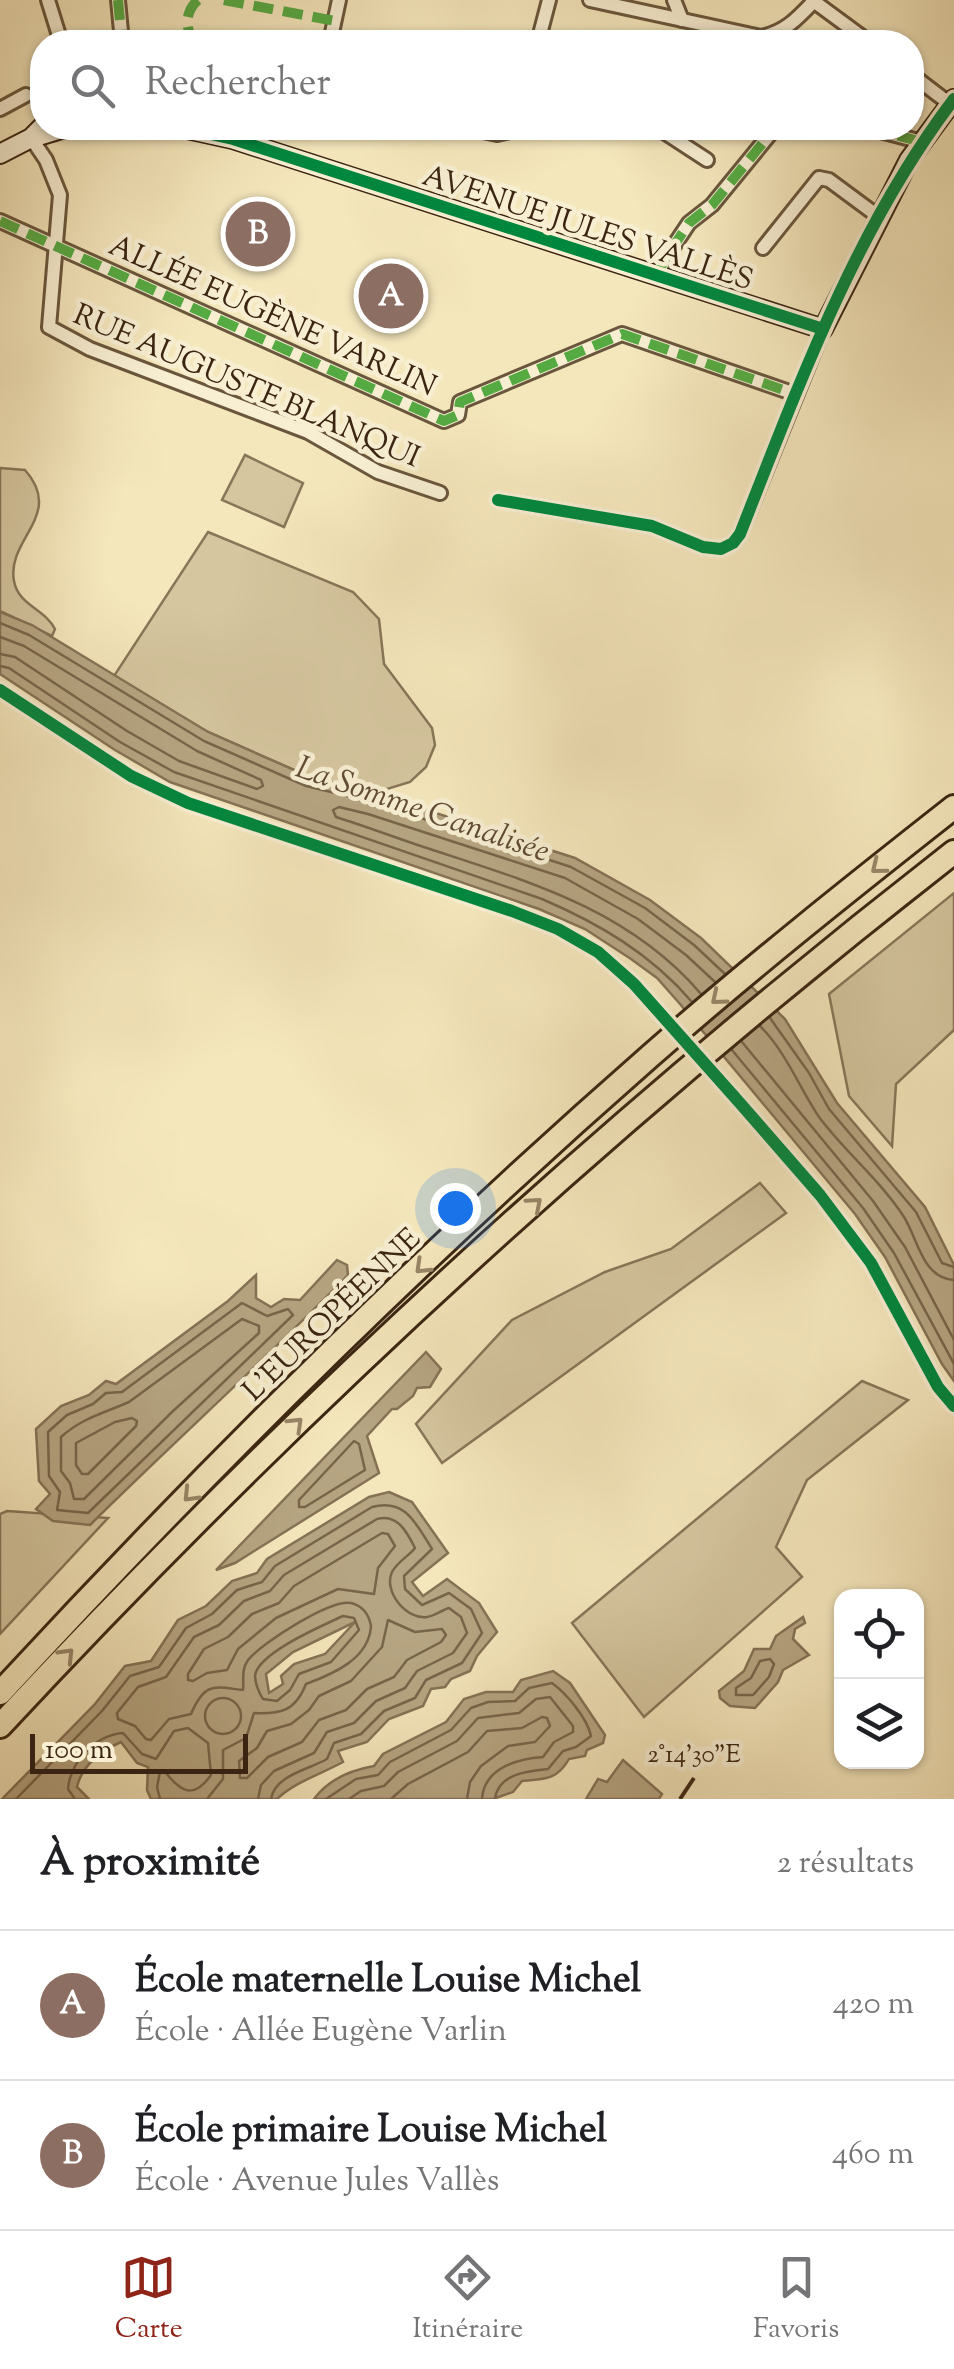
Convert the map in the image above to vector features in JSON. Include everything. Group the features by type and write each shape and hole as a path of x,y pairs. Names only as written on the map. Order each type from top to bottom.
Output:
{"highway":[{"name":"L'EUROPÉENNE","path":"0,1693 320,1365 648,1058 789,938 954,807"},
{"name":"L'EUROPÉENNE","path":"0,1726 138,1580 345,1377 671,1084 954,852"}],"street":[{"path":"48,0 57,30"},
{"path":"118,0 121,30"},
{"path":"333,30 339,0"},
{"path":"541,30 549,0"},
{"path":"590,0 725,30"},
{"path":"674,0 682,20"},
{"path":"784,30 813,1 852,30"},
{"path":"924,83 952,102 924,139"},
{"path":"0,110 26,95"},
{"path":"0,154 30,136"},
{"name":"RUE AUGUSTE BLANQUI","path":"40,140 60,195 48,314 50,326 60,335 308,432 378,472 440,493"},
{"name":"AVENUE JULES VALLÈS","path":"247,140 823,329"},
{"path":"676,140 706,160"},
{"path":"658,276 689,222 712,205 764,140"},
{"path":"498,500 652,526 703,546 722,549 733,544 823,329 879,216 922,142 914,140"},
{"path":"763,248 819,178 829,180 879,216"},
{"name":"ALLÉE EUGÈNE VARLIN","path":"0,221 444,421 458,416 460,402 622,334 795,394"}],"shaded area":[{"path":"245,455 303,483 284,527 222,500"},
{"path":"0,468 25,470 36,486 37,514 18,552 14,581 21,596 51,622 55,629 52,636 0,611"},
{"path":"208,532 353,592 379,619 384,664 432,728 435,745 426,767 410,782 374,793 310,777 208,732 114,676"},
{"path":"954,893 954,1030 896,1084 892,1146 849,1096 829,994"},
{"path":"760,1183 786,1213 442,1463 416,1424 512,1320 605,1272 671,1249"},
{"path":"862,1381 908,1400 807,1480 776,1547 802,1577 644,1717 572,1623"},
{"path":"7,1511 108,1518 0,1634 0,1514"}],"water":[{"path":"0,612 32,625 208,732 310,777 374,793 575,858 650,900 701,938 785,1019 837,1103 925,1207 954,1265 954,1381 885,1257 855,1214 657,978 585,929 539,909 170,782 0,674"},
{"path":"337,1260 347,1265 348,1275 90,1525 53,1521 36,1509 50,1494 39,1481 36,1429 61,1406 89,1395 106,1381 116,1384 228,1301 256,1275 256,1298 271,1307 284,1299 300,1300"},
{"path":"426,1352 441,1369 430,1387 417,1388 413,1396 392,1409 367,1436 379,1473 235,1563 216,1570"},
{"path":"389,1492 412,1502 448,1553 412,1582 423,1596 447,1579 479,1603 497,1632 470,1671 451,1679 445,1687 431,1689 423,1706 389,1719 367,1742 338,1751 343,1762 277,1799 151,1799 147,1790 148,1767 137,1763 121,1742 100,1754 83,1772 77,1787 89,1799 2,1799 95,1704 125,1666 151,1661 178,1620 206,1606 232,1581 257,1573 267,1559 369,1497","holes":["355,1622 325,1654 294,1664 281,1676 283,1684 269,1693 266,1674 293,1652"]},
{"path":"803,1617 805,1623 795,1629 793,1639 809,1655 783,1670 778,1682 755,1708 730,1706 720,1698 719,1691 744,1671 754,1649 770,1649 776,1636"},
{"path":"553,1671 570,1683 605,1735 603,1743 587,1750 585,1756 569,1759 555,1775 522,1781 513,1792 493,1799 314,1799 333,1781 374,1766 383,1754 446,1722 464,1699 486,1692 513,1692 521,1680"},
{"path":"623,1760 662,1794 659,1799 586,1799 598,1779 607,1782"}],"marked path":[{"path":"118,0 121,30"},
{"path":"189,30 190,11 198,0"},
{"path":"224,0 335,21"},
{"path":"658,276 689,223 712,205 765,140"},
{"path":"914,140 922,142"},
{"path":"0,221 444,421 458,415 460,402 622,334 795,394"}],"cycle path":[{"path":"498,500 652,526 703,547 721,549 733,543 859,254 919,149 954,99"},
{"path":"236,140 823,329"},
{"path":"0,690 131,776 188,803 512,911 558,929 598,952 634,984 820,1195 871,1263 938,1387 954,1406"}],"place":[{"name":"École primaire Louise Michel","path":"258,234"},
{"name":"École maternelle Louise Michel","path":"391,296"}],"water label":[{"name":"La Somme Canalisée","path":"423,808"}]}
